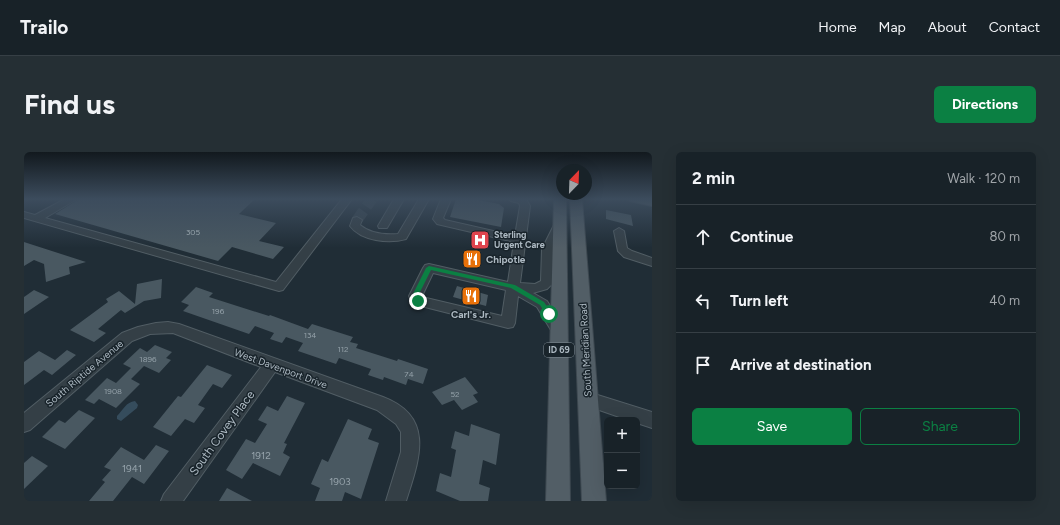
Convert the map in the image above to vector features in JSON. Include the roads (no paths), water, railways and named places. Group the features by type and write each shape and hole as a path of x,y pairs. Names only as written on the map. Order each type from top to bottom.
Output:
{"main road":[{"name":"ID 69","path":"558,501 559,215"},
{"name":"South Meridian Road","path":"577,215 594,501"}],"street":[{"path":"25,215 279,287 334,215"},
{"path":"36,218 41,215"},
{"path":"383,226 390,215"},
{"path":"357,220 355,226 361,232 391,238 402,237 415,215"},
{"path":"439,215 438,219 441,222 519,240"},
{"path":"522,215 513,287 508,323 418,301 415,296 429,268 513,287 533,289 541,288 547,283 548,250 559,225"},
{"path":"619,231 622,249 628,254 652,262"},
{"path":"513,287 542,304 559,331"},
{"name":"West Davenport Drive","path":"147,329 161,327 174,328 383,405 397,413 408,426 411,440 410,454 396,501"},
{"name":"South Riptide Avenue","path":"24,424 127,337 147,329"},
{"name":"South Covey Place","path":"171,501 272,364"},
{"path":"588,399 652,420"}],"water":[{"path":"135,401 138,405 137,408 121,421 117,419 117,416 129,403"}],"tunnel":[{"path":"357,220 360,215"}],"place":[{"name":"Sterling Urgent Care","path":"480,240"},
{"name":"Chipotle","path":"472,259"},
{"name":"Carl's Jr.","path":"471,296"}]}
